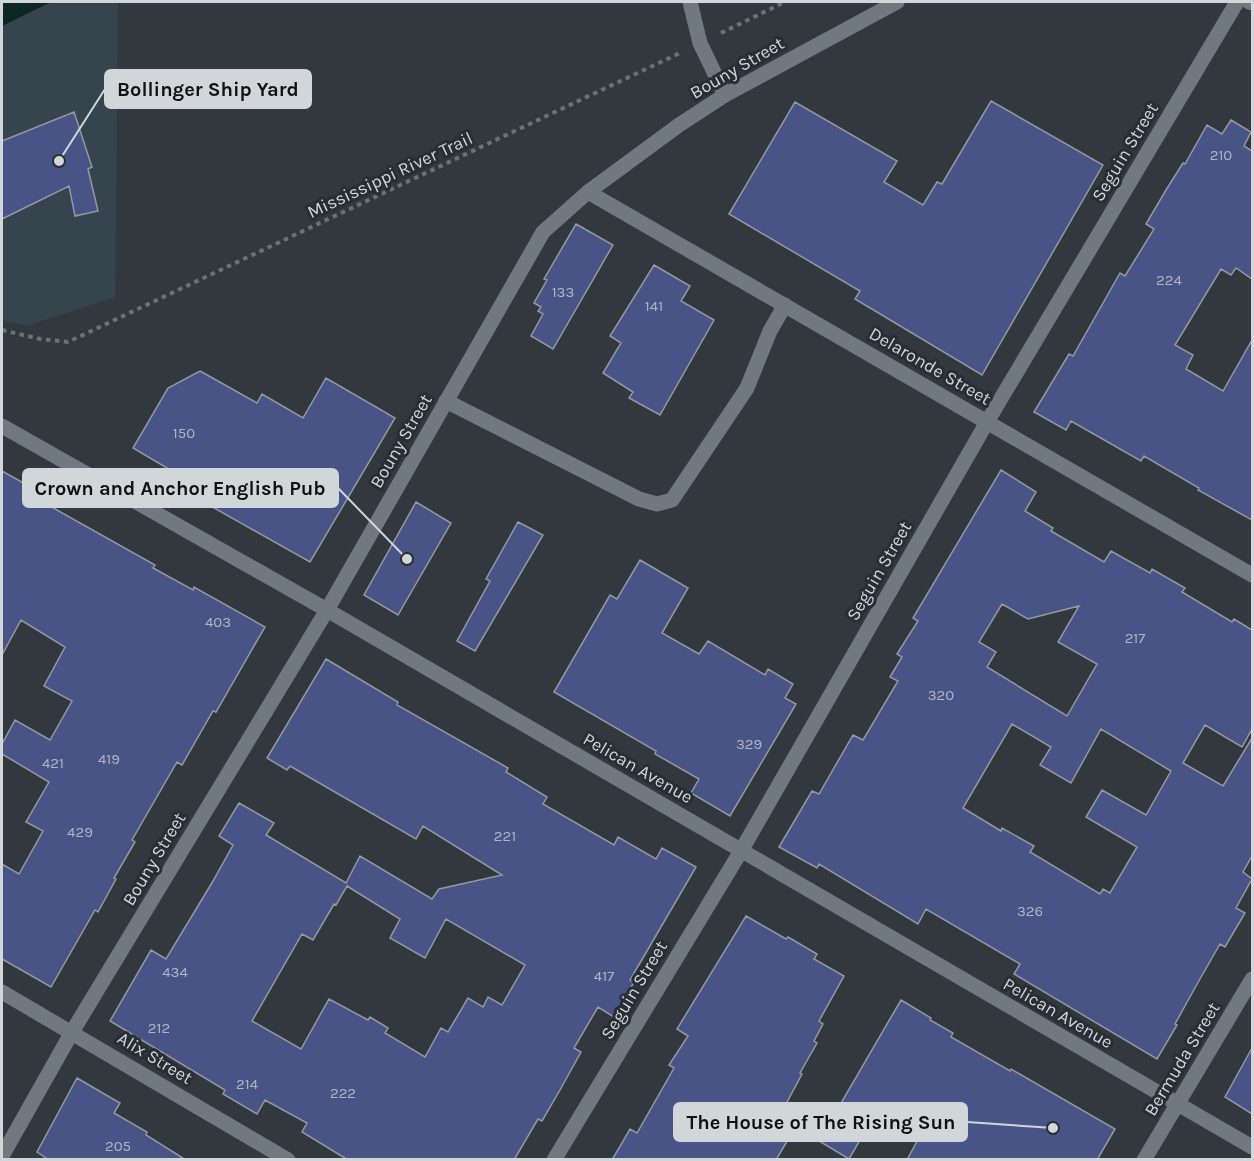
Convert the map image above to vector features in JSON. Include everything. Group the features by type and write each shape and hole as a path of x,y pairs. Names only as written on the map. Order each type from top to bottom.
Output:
{"street":[{"path":"690,2 700,44 725,95"},
{"name":"Bouny Street","path":"2,1156 72,1032 327,610 543,232 588,192 679,125 725,95 897,2"},
{"name":"Seguin Street","path":"554,1160 741,851 987,422 1237,2"},
{"name":"Delaronde Street","path":"588,192 1252,575"},
{"path":"446,401 639,499 657,504 672,500 747,388 785,304"},
{"name":"Pelican Avenue","path":"2,426 327,610 1252,1148"},
{"name":"Bermuda Street","path":"1144,1160 1252,979"},
{"name":"Alix Street","path":"2,992 288,1160"}],"path":[{"name":"Mississippi River Trail","path":"2,330 68,342 700,44 784,2"}],"shaded area":[{"path":"2,2 51,2 2,26"},
{"path":"51,2 118,2 115,297 26,326 2,320 2,26"}],"building":[{"path":"991,101 1103,165 982,375 855,299 860,291 729,214 795,102 897,161 884,182 923,205 937,182 942,184"},
{"path":"74,112 92,167 88,169 98,211 75,216 69,186 2,219 2,141"},
{"path":"1231,120 1251,132 1244,146 1252,151 1252,279 1236,268 1231,275 1221,269 1175,345 1193,355 1186,369 1223,391 1252,340 1252,520 1144,456 1141,461 1071,421 1066,430 1034,412 1069,354 1073,356 1120,273 1125,276 1154,229 1146,224 1207,125 1222,134"},
{"path":"576,224 613,245 553,349 531,336 543,314 538,311 541,307 534,303 547,280 544,279"},
{"path":"654,265 690,286 681,301 714,320 660,415 629,398 633,392 603,373 621,343 610,336"},
{"path":"200,371 257,403 262,394 303,418 326,378 395,418 310,562 200,500 206,491 133,448 168,388"},
{"path":"1001,470 1036,492 1025,511 1053,528 1051,531 1104,562 1111,551 1150,573 1152,569 1185,588 1182,592 1232,622 1234,619 1252,630 1252,729 1242,747 1205,725 1183,763 1223,786 1252,738 1252,856 1243,872 1252,879 1236,908 1245,913 1225,947 1220,944 1157,1059 1014,974 1020,964 926,909 918,924 819,864 817,868 779,847 812,791 819,794 853,735 863,740 898,681 890,677 902,657 897,654 918,621 913,618","holes":["1002,604 1028,619 1079,606 1058,642 1097,664 1067,716 987,667 996,652 979,642","1012,724 1051,747 1040,765 1071,783 1101,729 1171,771 1146,815 1102,790 1086,817 1137,847 1110,893 1103,889 1100,894 1030,852 1034,846 1002,828 1001,831 963,808"]},
{"path":"2,471 36,490 32,496 155,565 153,568 193,590 194,587 265,627 216,712 213,711 182,765 177,762 132,840 135,842 98,912 95,910 51,987 2,959 2,864 19,874 43,831 26,822 49,782 2,754 2,744 15,720 50,740 72,701 44,686 65,647 21,620 2,655"},
{"path":"416,502 451,523 398,615 364,595"},
{"path":"518,522 543,535 475,651 457,641 490,581 486,579"},
{"path":"640,560 688,588 662,633 699,654 708,641 765,675 768,669 793,684 785,698 796,704 730,816 691,793 699,779 655,754 656,751 554,692 610,595 617,599"},
{"path":"326,659 398,702 397,705 508,768 506,772 547,797 543,804 614,845 618,837 656,859 662,848 696,867 630,980 634,982 614,1017 598,1007 574,1048 581,1052 542,1121 538,1119 514,1160 348,1160 302,1132 307,1123 265,1100 257,1114 223,1094 225,1090 110,1021 151,950 166,959 213,881 233,845 219,836 239,803 274,823 266,835 346,883 360,856 432,899 439,889 502,875 423,826 416,839 290,766 287,770 267,758","holes":["347,886 400,919 390,938 425,958 446,919 525,965 502,1005 488,997 483,1007 468,998 448,1032 441,1028 425,1057 385,1033 388,1028 370,1017 368,1020 329,999 301,1049 252,1021 302,934 313,940"]},
{"path":"746,916 817,954 814,959 844,976 819,1021 823,1024 814,1041 817,1043 786,1104 803,1114 776,1160 612,1160 630,1129 637,1133 674,1068 669,1065 688,1036 677,1029"},
{"path":"901,1000 953,1033 951,1037 1115,1129 1097,1160 907,1160 924,1128 881,1104 849,1159 819,1141"},
{"path":"1252,1048 1252,1114 1225,1097"},
{"path":"77,1078 120,1103 114,1113 147,1132 146,1135 186,1160 49,1160 37,1152"}],"place":[{"name":"Bollinger Ship Yard","path":"59,161"},
{"name":"Crown and Anchor English Pub","path":"407,559"},
{"name":"The House of The Rising Sun","path":"1053,1128"}]}
